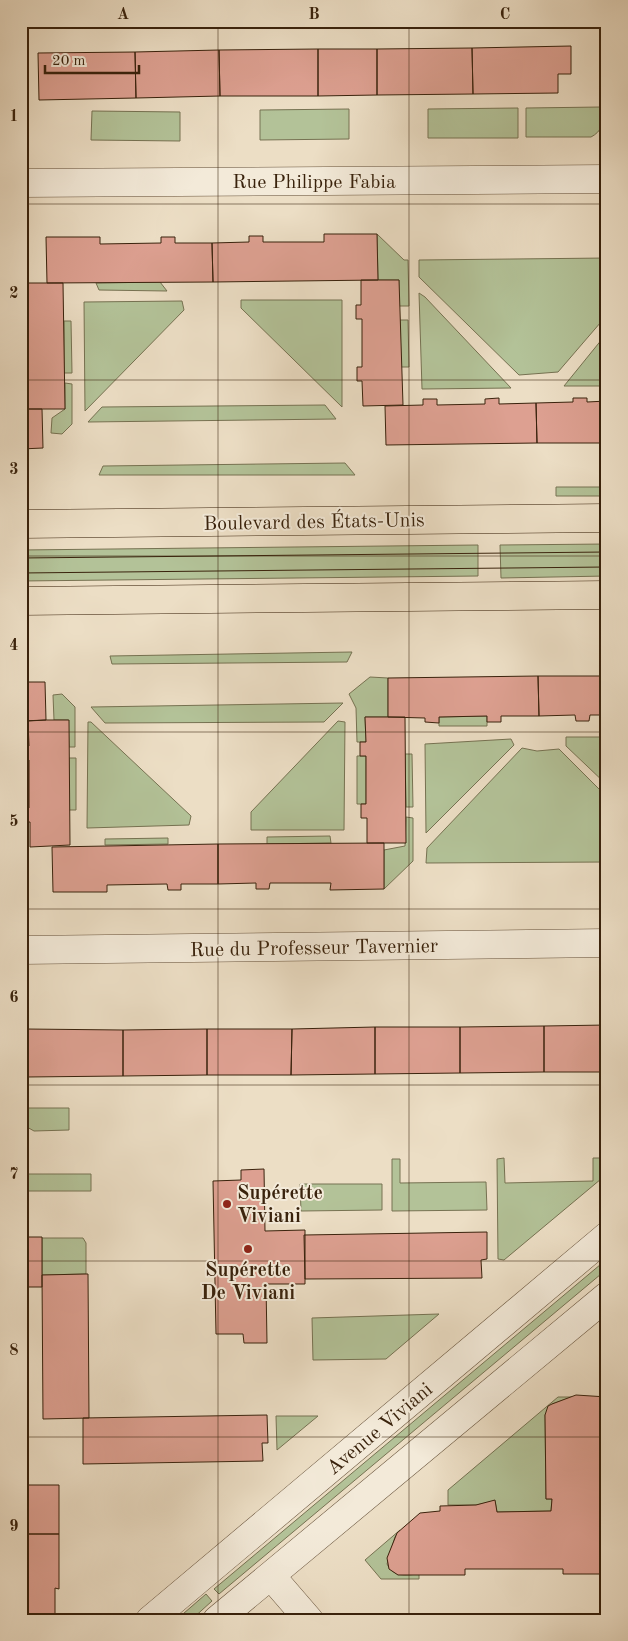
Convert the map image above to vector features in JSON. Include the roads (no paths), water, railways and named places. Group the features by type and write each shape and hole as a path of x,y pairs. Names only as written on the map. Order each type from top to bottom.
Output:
{"main road":[{"name":"Boulevard des États-Unis","path":"21,524 607,518"},
{"path":"21,601 607,595"}],"street":[{"name":"Rue Philippe Fabia","path":"21,183 607,179"},
{"name":"Rue du Professeur Tavernier","path":"21,950 607,943"},
{"name":"Avenue Viviani","path":"150,1620 607,1236"},
{"path":"217,1620 602,1309"},
{"path":"271,1576 309,1620"}],"tram line":[{"path":"21,558 607,552"},
{"path":"21,573 607,567"}],"place":[{"name":"Supérette Viviani","path":"227,1204"},
{"name":"Supérette De Viviani","path":"248,1249"}]}
